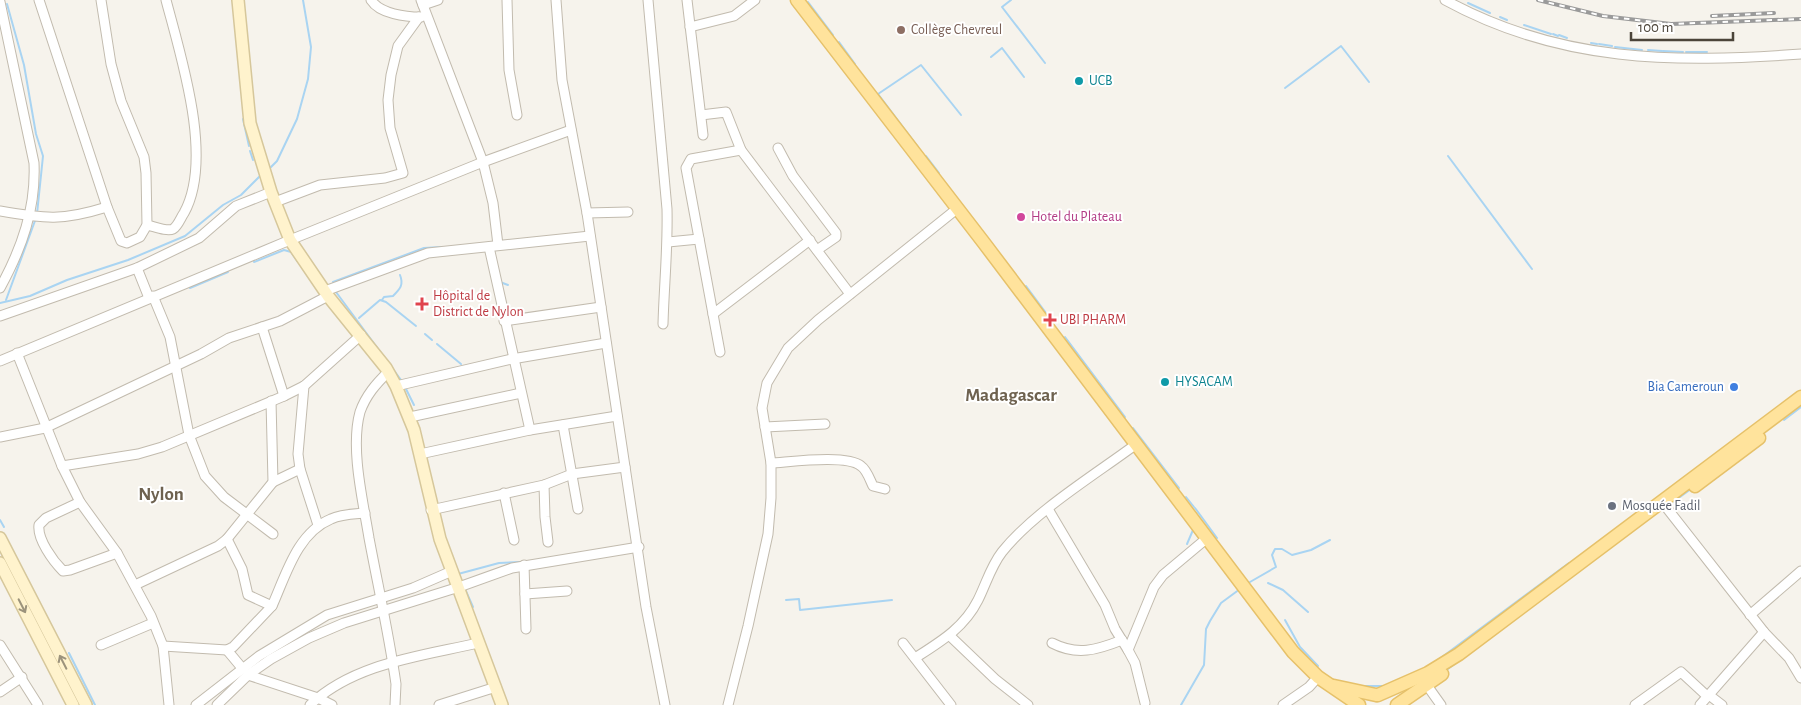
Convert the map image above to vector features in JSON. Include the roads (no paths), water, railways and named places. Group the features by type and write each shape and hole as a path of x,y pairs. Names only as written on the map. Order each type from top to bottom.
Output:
{"main road":[{"path":"797,0 958,208 1293,652 1322,681 1360,705 1368,696 1380,698 1428,673 1492,635"},
{"path":"1397,705 1554,588 1801,397"},
{"path":"1586,563 1666,507 1801,406"},
{"path":"1322,681 1380,698"}],"street":[{"path":"39,0 107,207 123,243 134,241 140,237 147,225 146,173 144,157 121,102 111,64 101,0"},
{"path":"147,225 170,230 176,226 186,208 194,187 197,164 184,68 166,0"},
{"path":"238,0 250,123 261,164 272,194 290,240 348,323 361,336 388,372 410,417 420,454 431,510 502,705"},
{"path":"371,0 375,4 399,15 423,17"},
{"path":"438,0 422,3 423,17 483,162 493,203 493,246 504,321 530,430"},
{"path":"507,0 509,70 517,115"},
{"path":"556,0 562,80 587,213 617,416 639,547 646,607 665,705"},
{"path":"648,0 668,242 664,280 663,324"},
{"path":"687,0 703,135"},
{"path":"690,27 734,16 755,0"},
{"path":"1445,0 1500,26 1556,42 1615,55 1703,59 1801,54"},
{"path":"0,2 34,162 35,184 30,216 15,259 0,288"},
{"path":"0,316 137,268 187,245 236,206 272,194 320,185 385,178 403,172 390,128 388,100 391,75 398,46 423,17"},
{"path":"701,115 726,111 741,150 850,294"},
{"path":"0,361 290,240 483,162 571,130"},
{"path":"778,148 793,176 836,233 836,237 817,250"},
{"path":"720,352 687,164 691,159 741,150"},
{"path":"0,210 30,216 69,217 107,207"},
{"path":"728,705 768,534 771,463 765,427 763,396 767,383 780,358 788,348 850,294 958,208"},
{"path":"587,213 628,212"},
{"path":"0,437 45,428 174,365 201,354 229,338 296,314 326,293 417,255 590,236"},
{"path":"668,242 699,239"},
{"path":"713,314 810,240"},
{"path":"137,268 170,337 189,435 201,466 213,486 273,534"},
{"path":"504,321 601,307"},
{"path":"262,327 284,396"},
{"path":"62,466 138,454 284,396 304,386 361,336"},
{"path":"396,386 512,359 606,343"},
{"path":"17,353 45,428 62,466 80,502 117,553 135,585 163,646 169,705"},
{"path":"388,372 367,395 360,413 357,433 359,469 365,513 396,684 395,705"},
{"path":"304,386 298,438 300,469 318,525"},
{"path":"410,417 521,393"},
{"path":"271,401 273,482"},
{"path":"420,454 530,430 617,416"},
{"path":"765,427 825,424"},
{"path":"563,425 578,509"},
{"path":"915,658 950,636 971,612 1002,552 1048,509 1135,445"},
{"path":"771,463 820,459 858,464 863,468 873,486 885,489"},
{"path":"431,510 544,485 572,474 626,468"},
{"path":"135,585 208,552 227,539 273,482 300,469"},
{"path":"544,485 548,542"},
{"path":"504,493 514,540"},
{"path":"80,502 46,518 39,525 41,536 57,565 63,571 70,570 117,553"},
{"path":"1666,507 1750,615 1788,658 1801,678"},
{"path":"1048,509 1105,605 1122,640 1136,663 1145,703"},
{"path":"163,646 227,650 233,647 272,606 294,556 303,541 318,525 333,518 365,513"},
{"path":"0,538 86,705"},
{"path":"227,539 242,569 248,595 272,606"},
{"path":"1128,650 1154,588 1163,575 1206,539"},
{"path":"196,705 245,672 381,602 413,588 455,577 639,547"},
{"path":"0,563 73,705"},
{"path":"524,565 526,629"},
{"path":"1750,615 1801,571"},
{"path":"217,705 259,656 327,614 381,602 455,577"},
{"path":"525,594 567,591"},
{"path":"101,645 153,623"},
{"path":"1700,705 1764,632"},
{"path":"950,636 995,679 1028,705"},
{"path":"1052,643 1080,652 1122,640"},
{"path":"310,705 318,698 364,672 478,642"},
{"path":"903,643 951,705"},
{"path":"0,645 38,705"},
{"path":"227,650 245,672 318,698 332,705"},
{"path":"1635,705 1681,672 1722,705"},
{"path":"0,692 22,677"},
{"path":"1283,705 1309,687 1322,681"},
{"path":"1426,684 1441,705"},
{"path":"439,705 496,687"}],"waterway":[{"path":"269,169 277,161 297,119 308,79 311,47 303,0"},
{"path":"1011,0 1002,7 1045,63"},
{"path":"808,2 833,35"},
{"path":"1468,3 1490,13"},
{"path":"7,4 24,65 36,134 43,156 37,214"},
{"path":"1500,17 1507,20"},
{"path":"1524,25 1551,34"},
{"path":"1553,34 1558,36"},
{"path":"1559,35 1567,38"},
{"path":"839,42 855,64"},
{"path":"1591,43 1597,44"},
{"path":"1599,44 1612,46"},
{"path":"1285,88 1341,46 1369,82"},
{"path":"1615,47 1642,50"},
{"path":"991,57 1002,48 1024,77"},
{"path":"1648,50 1662,51"},
{"path":"1663,51 1683,52"},
{"path":"1686,52 1707,52"},
{"path":"918,147 878,94 921,65 961,115"},
{"path":"243,119 249,146"},
{"path":"250,151 253,160"},
{"path":"926,156 939,173"},
{"path":"1448,156 1532,269"},
{"path":"0,303 30,296 67,280 128,260 185,236 223,205 241,195 261,175"},
{"path":"6,300 36,218"},
{"path":"333,282 424,248 442,247"},
{"path":"254,262 284,250 291,252 298,262"},
{"path":"190,288 228,272"},
{"path":"382,300 384,297 393,296 399,289 402,282 400,275"},
{"path":"500,282 508,285"},
{"path":"1026,286 1046,313"},
{"path":"336,292 401,380"},
{"path":"359,318 380,300 386,302 416,326"},
{"path":"425,334 432,340"},
{"path":"1065,337 1125,417"},
{"path":"437,344 461,364"},
{"path":"405,387 414,405"},
{"path":"1784,420 1801,407"},
{"path":"1133,428 1179,488"},
{"path":"1669,505 1691,489"},
{"path":"1186,497 1194,507"},
{"path":"1195,508 1217,538"},
{"path":"0,520 4,527"},
{"path":"1187,544 1193,530"},
{"path":"1250,582 1276,567 1272,555 1275,549 1282,549 1292,555 1311,550 1330,540"},
{"path":"458,574 499,563 520,562"},
{"path":"1438,660 1569,563"},
{"path":"1268,583 1283,590 1308,612"},
{"path":"465,589 473,607"},
{"path":"1181,705 1204,665 1206,629 1210,621 1221,603 1240,589"},
{"path":"786,600 799,599 800,610 892,600"},
{"path":"1285,620 1300,647 1318,666"},
{"path":"69,653 95,705"},
{"path":"1445,671 1456,663"},
{"path":"1362,686 1384,686"}],"railway":[{"path":"1538,0 1603,16 1671,24 1801,19"},
{"path":"1712,16 1774,13"}],"place":[{"name":"Collège Chevreul","path":"901,30"},
{"name":"UCB","path":"1079,81"},
{"name":"Hotel du Plateau","path":"1021,217"},
{"name":"Hôpital de District de Nylon","path":"422,304"},
{"name":"UBI PHARM","path":"1050,320"},
{"name":"HYSACAM","path":"1165,382"},
{"name":"Bia Cameroun","path":"1734,387"},
{"name":"Mosquée Fadil","path":"1612,506"}],"district":[{"name":"Madagascar","path":"1011,395"},
{"name":"Nylon","path":"161,494"}]}
